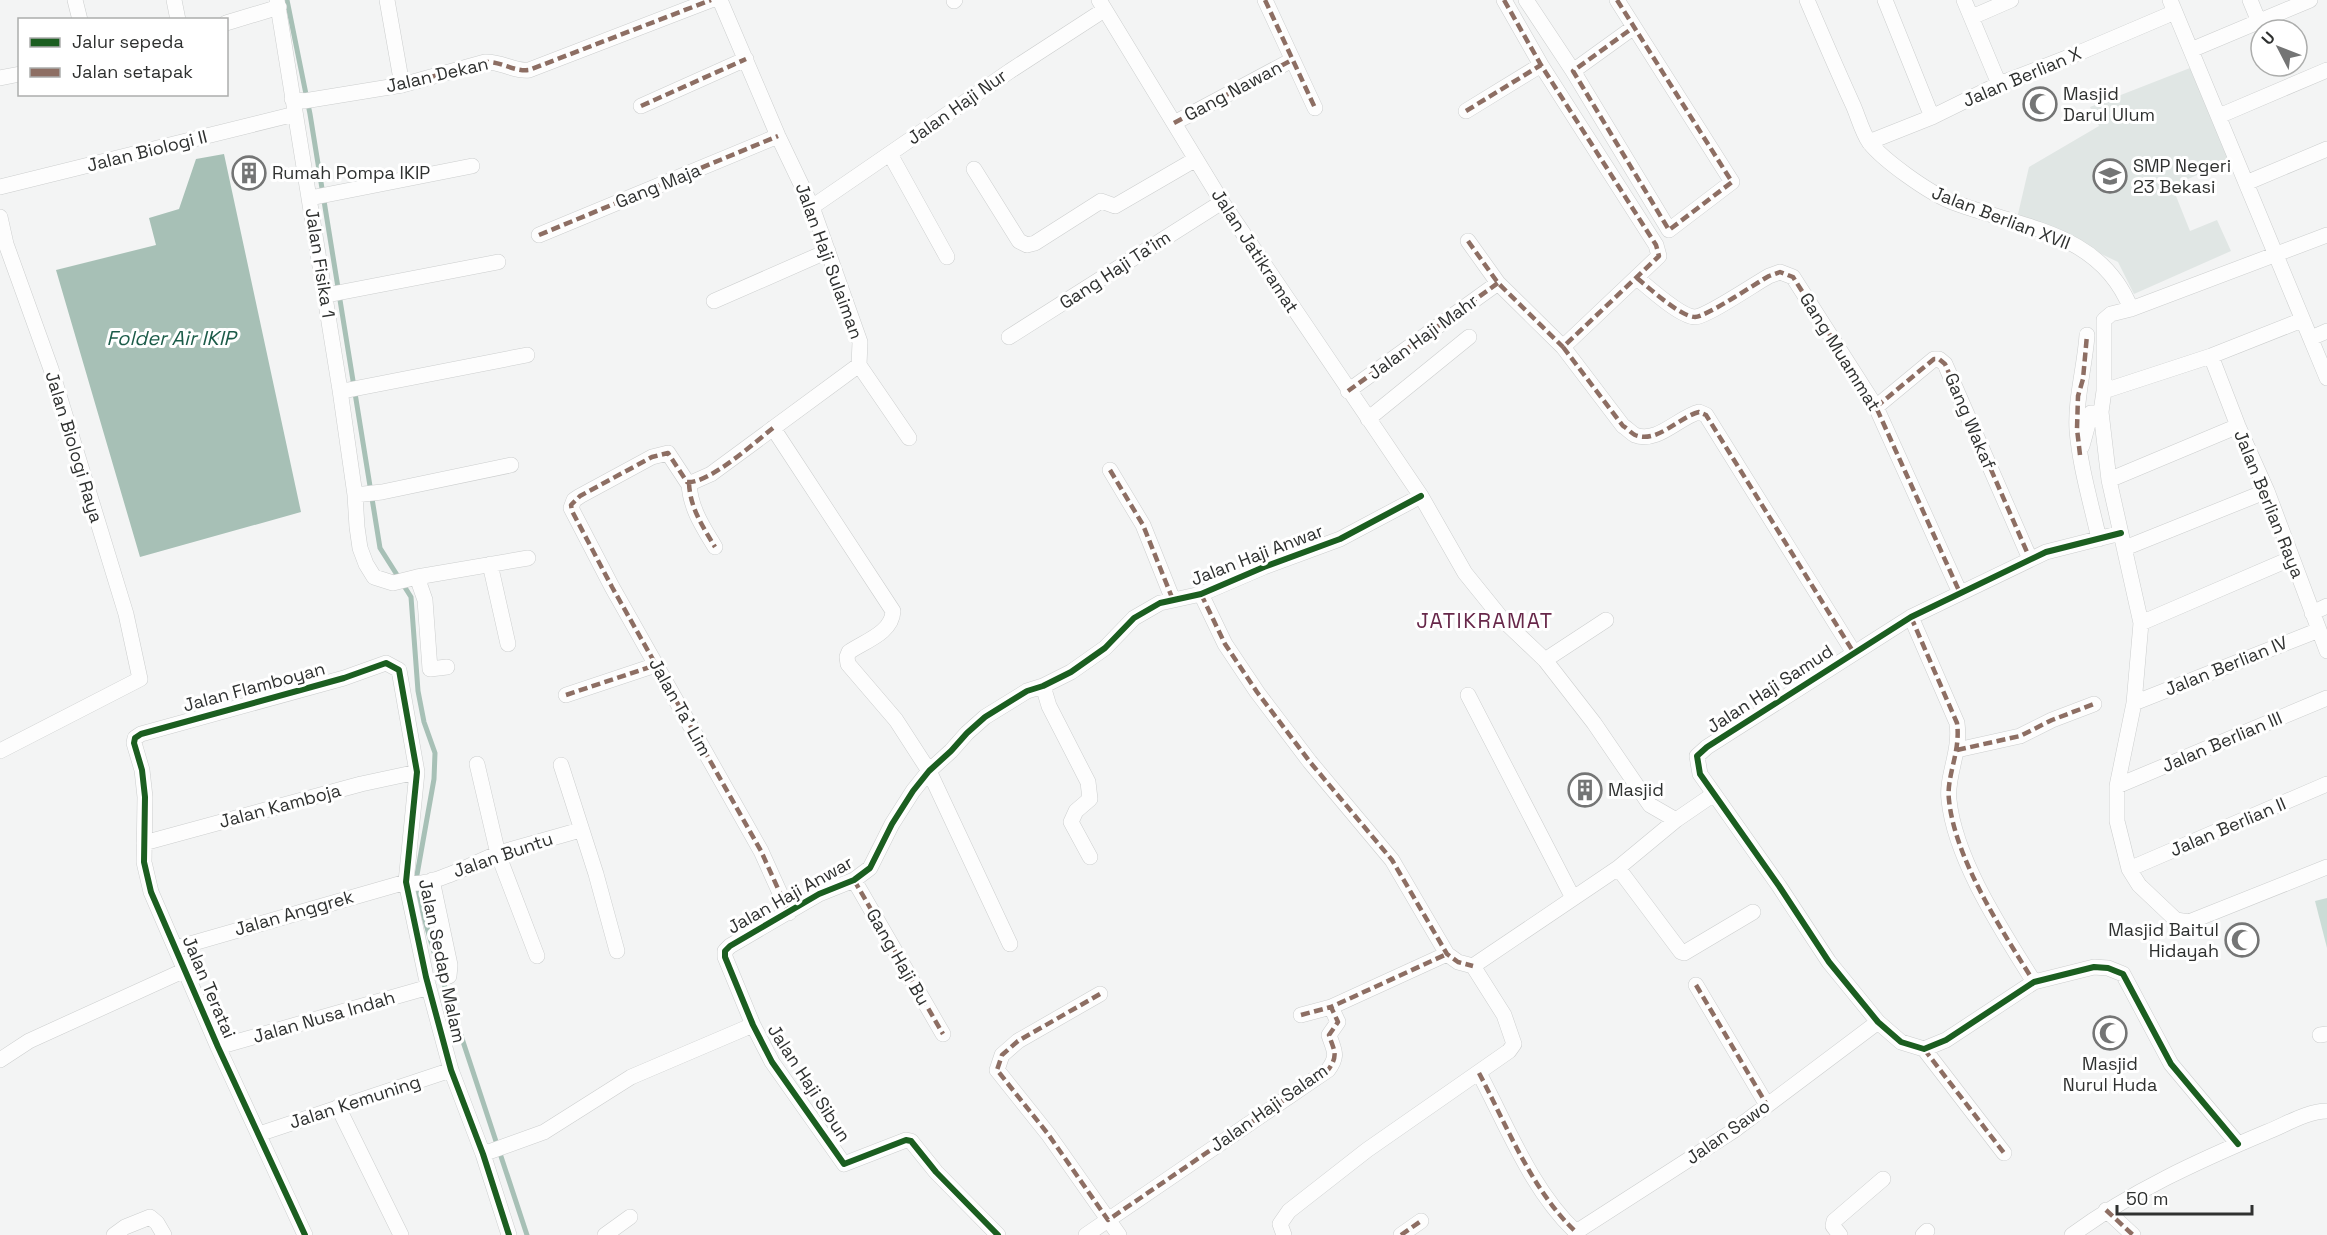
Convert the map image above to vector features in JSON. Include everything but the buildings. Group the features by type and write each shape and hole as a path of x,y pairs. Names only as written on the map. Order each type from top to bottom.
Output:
{"street":[{"path":"75,0 80,18"},
{"path":"174,0 178,18"},
{"path":"387,0 402,85"},
{"name":"Jalan Dekan","path":"302,103 402,85 485,62 496,62 516,70 530,70 711,0"},
{"name":"Jalan Haji Sulaiman","path":"689,483 711,474 858,365 860,342 812,207 778,136 720,0"},
{"path":"1265,0 1315,108"},
{"path":"1504,0 1541,64 1656,245 1659,256 1563,347"},
{"path":"1526,0 1573,71 1669,231 1732,182 1617,0"},
{"name":"Jalan Berlian XVII","path":"1807,0 1869,142 1929,191 1950,201 2065,238 2106,268 2119,283 2131,309"},
{"path":"1885,0 1932,117"},
{"path":"1964,0 1999,84"},
{"path":"1971,17 2011,0"},
{"path":"2250,0 2257,18"},
{"path":"2268,18 2310,0"},
{"path":"228,21 278,3"},
{"name":"Jalan Fisika 1","path":"278,3 321,197 328,294 358,495 357,527 360,548 374,577 393,583 413,578"},
{"name":"Jalan Jatikramat","path":"1102,5 1221,202 1421,496 1465,573 1503,620 1545,660 1594,723 1650,805 1676,820"},
{"name":"Jalan Haji Nur","path":"812,207 1102,5"},
{"path":"2173,6 2327,378"},
{"name":"Jalan Berlian X","path":"1869,142 1932,117 1999,84 2074,55 2173,6"},
{"path":"2191,50 2249,26"},
{"path":"1573,71 1634,27"},
{"path":"641,106 746,59"},
{"name":"Gang Nawan","path":"1174,123 1292,60"},
{"path":"1466,111 1541,64"},
{"path":"2219,116 2327,70"},
{"path":"0,78 18,74"},
{"name":"Jalan Biologi II","path":"0,188 302,103"},
{"name":"Gang Maja","path":"539,235 778,136"},
{"path":"2246,183 2327,149"},
{"path":"890,154 947,257"},
{"path":"974,169 1019,241 1027,245 1035,243 1101,201 1115,206 1196,159"},
{"path":"321,197 472,165"},
{"name":"Gang Haji Ta’im","path":"1009,337 1221,202"},
{"name":"Jalan Biologi Raya","path":"0,217 6,244 51,369 126,614 140,679 0,750"},
{"path":"2327,236 2131,309 2111,314 2104,320 2104,391 2101,412 2109,480 2141,623 2134,703 2117,786 2117,821 2129,869 2139,885 2176,920 2189,922 2327,867"},
{"path":"1468,242 1498,283 1563,347 1623,426 1636,435 1649,436 1672,427 1689,414 1699,412 1706,415 1854,653"},
{"path":"714,301 828,251"},
{"path":"328,294 498,262"},
{"name":"Gang Muammat","path":"1637,278 1683,313 1696,317 1769,276 1780,272 1792,277 1876,407 1960,592"},
{"name":"Jalan Haji Mahr","path":"1348,391 1498,283"},
{"path":"2104,391 2211,356 2302,320"},
{"path":"2311,338 2327,332"},
{"path":"2087,335 2083,379 2078,396 2077,429 2080,455 2099,538"},
{"path":"1368,419 1469,337"},
{"path":"344,390 528,355"},
{"name":"Jalan Berlian Raya","path":"2211,356 2238,426 2267,491 2327,651"},
{"name":"Gang Wakaf","path":"1876,407 1934,359 1939,359 1945,364 2030,560"},
{"path":"858,365 909,438"},
{"path":"2080,455 2091,413 2101,412"},
{"path":"2109,480 2238,426"},
{"path":"773,428 893,610 892,621 885,629 849,652 847,657 853,672 896,720 929,771 1010,944"},
{"name":"Jalan Ta' Lim","path":"689,483 684,479 670,455 664,453 652,457 580,496 572,502 572,511 760,851 789,913"},
{"path":"358,495 511,465"},
{"path":"1110,470 1143,525 1173,600"},
{"path":"689,483 690,499 701,525 716,547"},
{"name":"Jalan Haji Samud","path":"1924,1049 1901,1042 1878,1022 1829,962 1700,774 1697,756 1707,747 1911,617 2046,552 2099,538 2123,541 2267,491"},
{"name":"Jalan Haji Anwar","path":"725,951 819,894 854,880 870,868 892,824 929,771 985,717 1027,691 1071,672 1105,648 1134,618 1160,603 1201,594 1264,567 1340,539 1421,496"},
{"path":"447,667 430,669 424,600 413,578 528,558"},
{"path":"2141,623 2292,558"},
{"path":"490,564 508,644"},
{"path":"1201,594 1225,644 1257,692 1310,762 1392,860 1447,954 1458,962 1473,966 1504,1016 1514,1044 1509,1051 1367,1150 1289,1211 1280,1224 1284,1235"},
{"path":"2312,613 2327,606"},
{"path":"1911,617 1957,723 1959,737 1948,797 1952,820 1971,872 1999,927 2034,982"},
{"path":"1545,660 1606,620"},
{"name":"Jalan Berlian IV","path":"2134,703 2319,630"},
{"name":"Jalan Flamboyan","path":"135,738 141,734 344,678 380,664"},
{"name":"Jalan Sedap Malam","path":"380,664 391,664 399,670 417,772 419,882 429,987 451,1070 493,1150 509,1235"},
{"path":"566,695 656,665"},
{"path":"1043,686 1049,706 1088,782 1090,799 1076,811 1071,822 1090,857"},
{"path":"1468,695 1573,898"},
{"name":"Jalan Berlian III","path":"2117,786 2327,698"},
{"path":"1957,750 2020,736 2052,720 2094,704"},
{"name":"Jalan Teratai","path":"135,738 145,797 144,862 151,892 218,1047 305,1235"},
{"path":"477,764 498,854 537,956"},
{"path":"561,765 596,874 617,951"},
{"name":"Jalan Kamboja","path":"144,843 361,784 417,772"},
{"name":"Jalan Berlian II","path":"2129,869 2327,784"},
{"path":"1473,966 1618,868 1676,820 1714,794"},
{"name":"Jalan Buntu","path":"419,882 498,854 580,830"},
{"path":"1618,868 1684,953 1753,912"},
{"name":"Gang Haji Bu","path":"854,880 944,1034"},
{"path":"419,882 450,965 449,976"},
{"name":"Jalan Anggrek","path":"176,948 419,882"},
{"name":"Jalan Haji Sibun","path":"725,951 725,957 753,1025 772,1062 844,1164 906,1140 911,1141 993,1233"},
{"path":"1301,1016 1330,1007 1447,954"},
{"path":"2004,1153 1924,1049 1946,1040 2034,982 2094,967 2108,968 2122,974 2171,1064 2238,1144"},
{"path":"0,1060 29,1041 186,970"},
{"path":"1696,985 1767,1105"},
{"name":"Jalan Nusa Indah","path":"218,1047 429,987"},
{"path":"1100,994 1018,1041 1002,1055 997,1070 1048,1134 1119,1235"},
{"name":"Jalan Haji Salam","path":"1108,1220 1328,1070 1335,1060 1335,1052 1329,1035 1338,1022 1330,1007"},
{"name":"Jalan Sawo","path":"1577,1233 1733,1131 1878,1022"},
{"path":"493,1150 544,1131 631,1077 753,1025"},
{"name":"Jalan Kemuning","path":"259,1134 451,1070"},
{"path":"1479,1073 1538,1186 1554,1211 1577,1233"},
{"path":"338,1107 382,1201 401,1235"},
{"path":"2072,1235 2106,1210 2173,1173 2302,1117 2327,1111"},
{"path":"1840,1235 1833,1226 1834,1221 1883,1179"},
{"path":"2106,1210 2133,1235"},
{"path":"114,1235 125,1227 150,1217 157,1223 164,1235"},
{"path":"605,1235 630,1217"},
{"path":"1086,1235 1108,1220"},
{"path":"1401,1235 1421,1221"}],"shaded area":[{"name":"SMP Negeri 23 Bekasi","path":"2190,68 2229,161 2172,186 2190,231 2217,220 2231,251 2134,294 2118,262 2018,214 2029,167 2099,126 2090,107"},
{"path":"2327,898 2327,948 2315,901"}],"water":[{"name":"Folder Air IKIP","path":"224,154 301,512 140,557 56,270 156,245 149,218 179,209 196,159"}],"waterway":[{"path":"287,0 310,114 380,548 411,597 418,691 424,722 435,753 434,779 415,886 438,966 527,1235"}],"marked path":[{"path":"402,85 485,62 529,70 711,0"},
{"path":"1265,0 1315,108"},
{"path":"1504,0 1541,65 1656,245 1659,256 1563,347 1623,426 1635,435 1651,436 1691,415 1699,412 1706,415 1854,653"},
{"path":"1617,0 1732,182 1669,230 1573,71 1634,27"},
{"path":"641,106 746,59"},
{"path":"1174,123 1292,60"},
{"path":"1466,111 1541,65"},
{"path":"539,235 778,136"},
{"path":"1468,241 1498,283 1563,347"},
{"path":"1637,278 1674,307 1695,317 1721,305 1769,276 1780,272 1793,277 1876,407 1960,593"},
{"path":"1348,391 1498,283"},
{"path":"2080,455 2077,429 2078,396 2083,379 2087,335"},
{"path":"1876,407 1934,359 1939,359 1945,364 2030,559"},
{"path":"773,428 732,461 696,481 687,482 668,453 652,457 580,496 571,505 612,587 761,851 789,913"},
{"path":"1110,470 1143,525 1173,600"},
{"path":"689,483 695,509 715,547"},
{"path":"1201,594 1225,644 1257,692 1310,762 1392,860 1447,954 1458,962 1473,966"},
{"path":"1911,617 1957,723 1957,744 1949,800 1960,847 1982,895 2034,982"},
{"path":"566,695 656,665"},
{"path":"1957,750 2020,736 2052,720 2094,704"},
{"path":"854,880 943,1034"},
{"path":"1100,994 1018,1041 1002,1055 997,1070 1048,1134 1108,1220 1328,1070 1334,1057 1329,1035 1338,1022 1331,1007 1447,954"},
{"path":"1696,985 1767,1105"},
{"path":"1301,1015 1331,1007"},
{"path":"1924,1049 2004,1153"},
{"path":"1479,1073 1533,1178 1560,1216 1576,1232"},
{"path":"2106,1210 2133,1235"},
{"path":"1401,1235 1421,1221"}],"cycle path":[{"path":"998,1235 936,1172 911,1141 906,1140 844,1164 772,1062 753,1025 725,957 725,951 819,894 854,880 870,868 892,824 913,791 929,771 967,733 985,717 1027,691 1071,672 1105,648 1134,618 1160,603 1201,594 1264,567 1340,539 1421,496"},
{"path":"2121,533 2046,552 1911,617 1707,747 1697,756 1700,774 1829,962 1878,1022 1901,1042 1924,1049 1946,1040 2034,982 2094,967 2108,968 2123,974 2171,1064 2238,1144"},
{"path":"305,1235 218,1047 151,892 144,862 145,797 142,770 134,743 135,738 141,734 344,678 386,663 399,670 417,772 406,882 426,977 451,1070 483,1154 509,1235"}],"place":[{"name":"Masjid Darul Ulum","path":"2040,104"},
{"name":"Rumah Pompa IKIP","path":"249,173"},
{"name":"SMP Negeri 23 Bekasi","path":"2110,176"},
{"name":"Masjid","path":"1585,790"},
{"name":"Masjid Baitul Hidayah","path":"2242,940"},
{"name":"Masjid Nurul Huda","path":"2110,1033"}],"district":[{"name":"JATIKRAMAT","path":"1485,621"}]}
